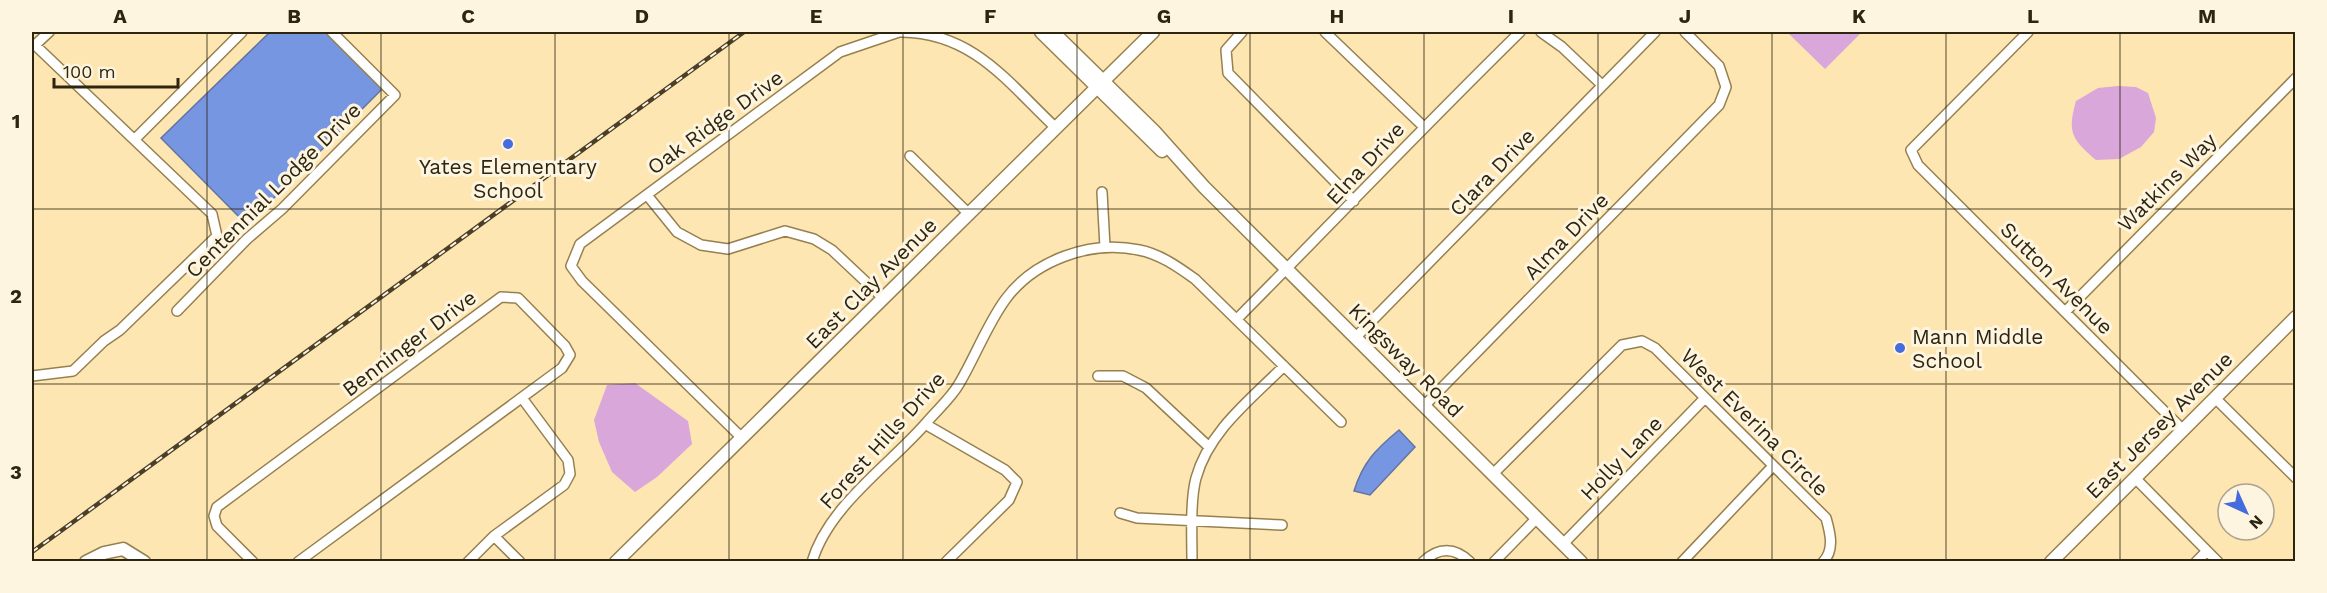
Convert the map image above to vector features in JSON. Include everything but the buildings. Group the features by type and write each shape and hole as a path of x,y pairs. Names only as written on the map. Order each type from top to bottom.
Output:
{"street":[{"path":"32,376 73,371 99,345 120,330 217,236 212,214 33,45 49,32"},
{"path":"135,139 242,32"},
{"name":"Centennial Lodge Drive","path":"177,311 247,239 282,209 395,95 332,32"},
{"name":"Oak Ridge Drive","path":"742,438 582,281 571,266 580,244 840,52 901,32 921,32 948,39 981,56 1056,128"},
{"name":"Kingsway Road","path":"1041,32 1100,84"},
{"name":"Kingsway Road","path":"1053,32 1149,139 1204,187 1581,561"},
{"name":"East Clay Avenue","path":"616,561 1153,32"},
{"path":"1242,32 1226,50 1228,73 1354,201"},
{"path":"1325,32 1424,126"},
{"name":"Elna Drive","path":"1237,319 1354,201 1424,126 1520,32"},
{"path":"1541,32 1562,47 1602,85"},
{"name":"Clara Drive","path":"1355,338 1655,32"},
{"name":"Alma Drive","path":"1424,406 1719,105 1726,87 1719,66 1685,32"},
{"name":"Sutton Avenue","path":"2028,32 1911,150 1918,165 2183,430"},
{"name":"Watkins Way","path":"2065,312 2295,78"},
{"path":"910,156 969,214"},
{"path":"1102,192 1105,247"},
{"path":"647,195 677,232 701,245 728,249 785,231 814,239 832,250 883,298"},
{"name":"Forest Hills Drive","path":"812,561 814,553 835,516 925,424 957,386 1005,300 1031,273 1066,254 1105,247 1139,250 1170,261 1195,279 1341,422"},
{"name":"Benninger Drive","path":"253,561 217,526 214,516 217,507 501,297 518,298 565,346 570,355 562,368 298,561"},
{"name":"East Jersey Avenue","path":"2051,561 2295,317"},
{"name":"West Everina Circle","path":"1492,474 1622,345 1642,341 1655,348 1826,518 1832,537 1827,558 1823,561"},
{"path":"1192,561 1195,480 1208,446 1227,423 1284,366"},
{"path":"1098,376 1123,376 1146,388 1208,446"},
{"path":"468,561 494,536 564,485 570,474 568,460 522,398"},
{"name":"Holly Lane","path":"1563,544 1706,398"},
{"path":"2215,398 2295,478"},
{"path":"925,424 1005,470 1017,482 1009,500 946,561"},
{"path":"1682,561 1773,465"},
{"path":"2135,478 2218,561"},
{"path":"1120,513 1137,519 1282,525"},
{"path":"1494,561 1537,518"},
{"path":"494,536 520,561"},
{"path":"86,561 104,553 123,549 144,561"},
{"path":"1423,561 1439,551 1452,550 1470,561"},
{"path":"2196,561 2207,551"}],"shaded area":[{"path":"1787,32 1862,32 1825,69"},
{"path":"2136,87 2148,93 2156,118 2154,132 2141,147 2119,159 2096,160 2081,146 2074,135 2072,121 2076,101 2098,88"},
{"path":"635,383 688,421 692,444 657,477 635,492 612,472 599,442 594,420 607,385"}],"water":[{"path":"270,32 326,32 383,88 247,225 161,138"},
{"path":"1399,430 1415,447 1370,495 1354,491 1371,457"}],"railway":[{"path":"32,552 744,32"}],"place":[{"name":"Yates Elementary School","path":"508,144"},
{"name":"Mann Middle School","path":"1900,348"}]}
